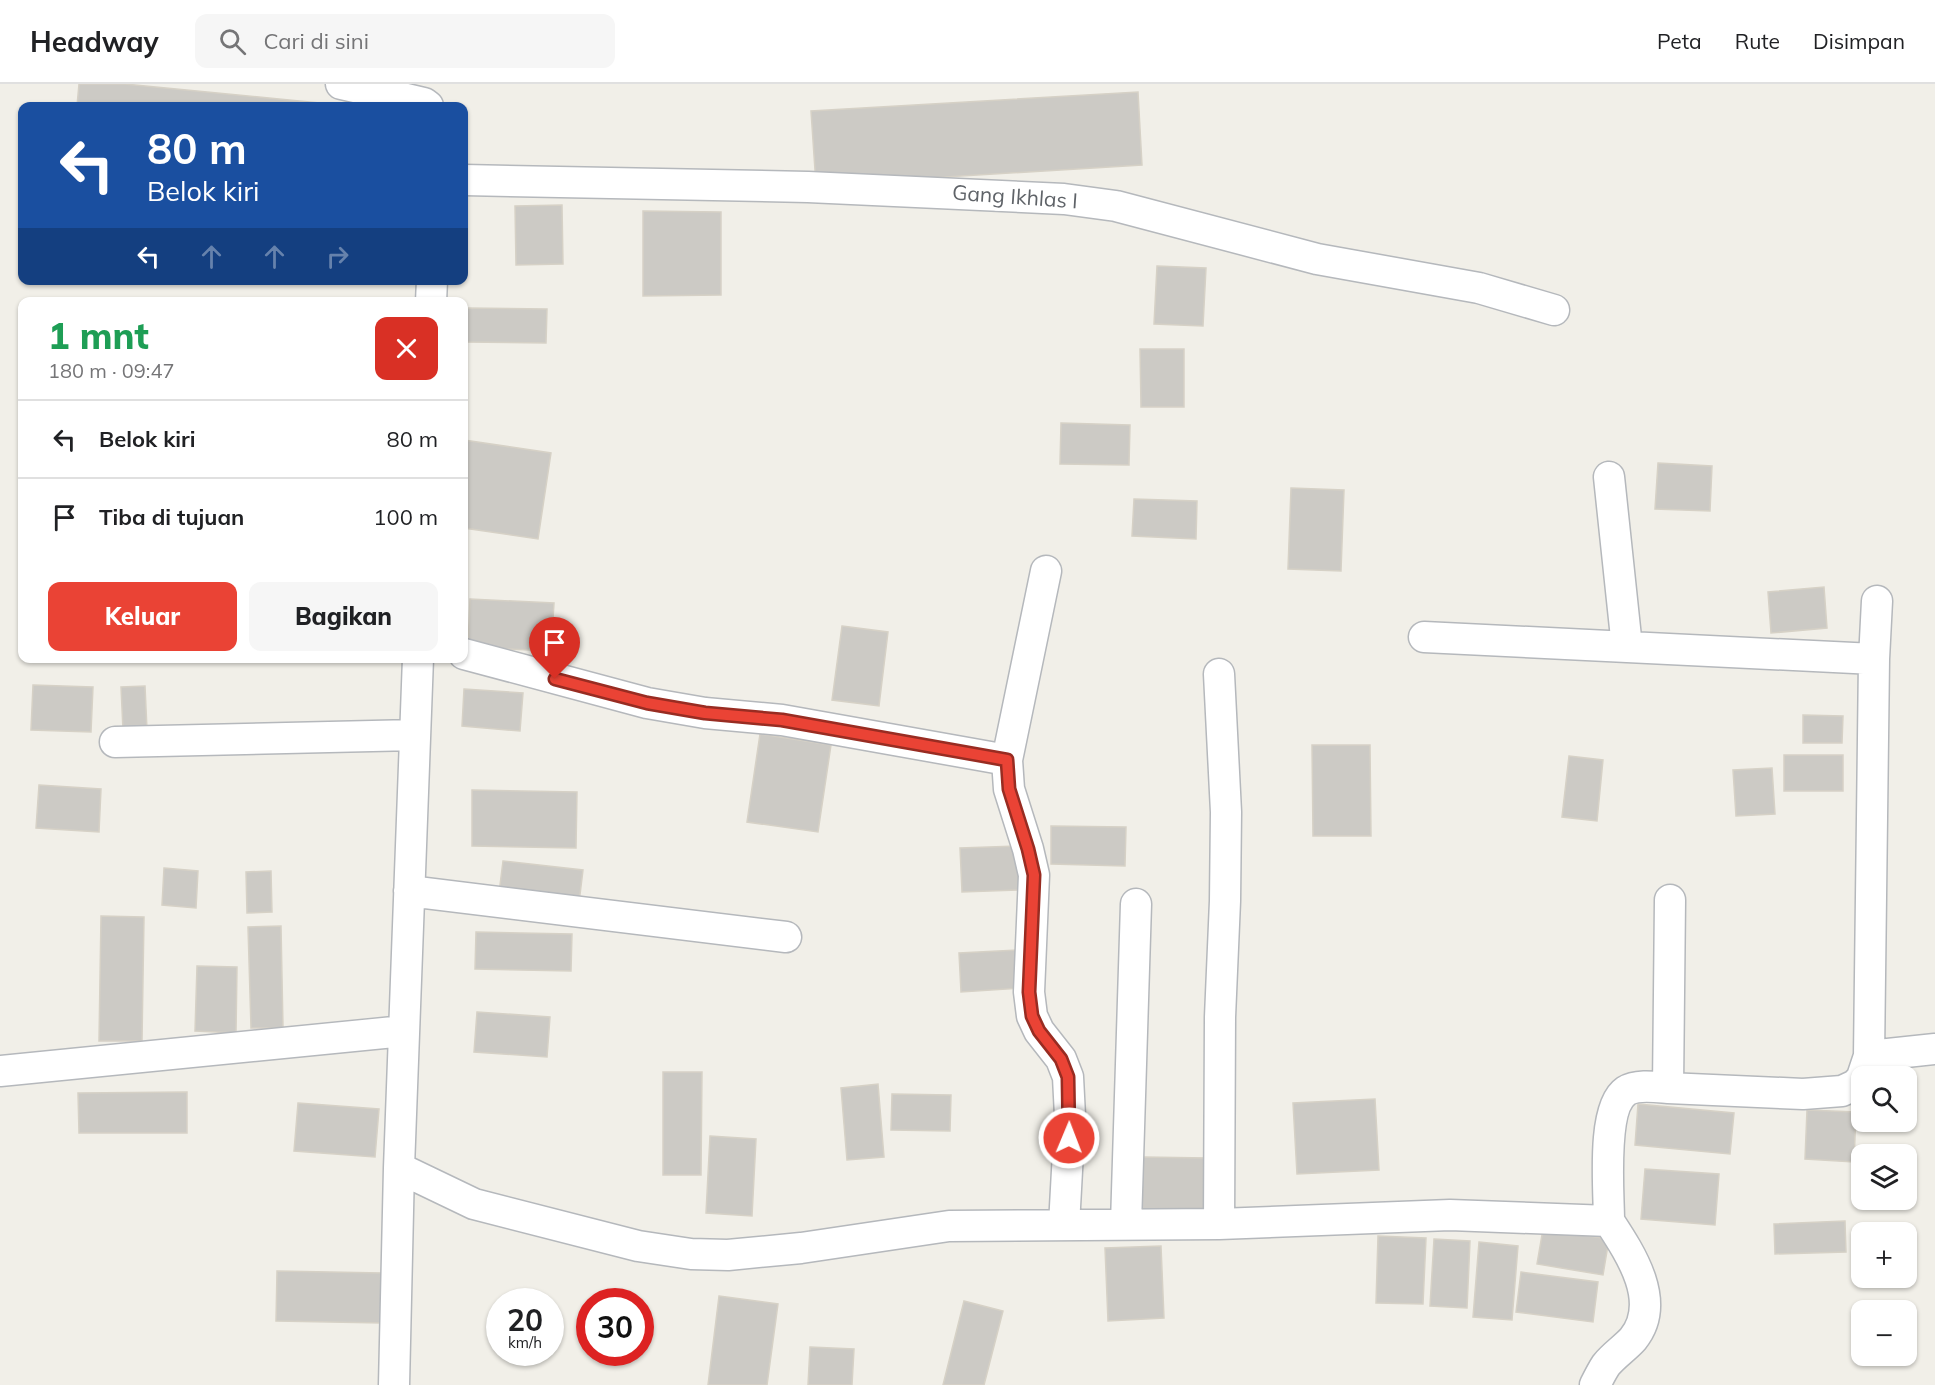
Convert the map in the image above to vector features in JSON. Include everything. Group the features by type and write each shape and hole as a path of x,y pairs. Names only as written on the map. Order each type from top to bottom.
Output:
{"street":[{"path":"341,84 420,102"},
{"name":"Gang Ikhlas I","path":"468,180 808,187 1064,199 1116,206 1317,259 1479,288 1554,310"},
{"path":"1610,477 1627,647"},
{"path":"1046,571 1007,760 1009,789 1034,875 1029,992 1032,1016 1039,1031 1061,1059 1068,1077 1070,1116 1064,1225"},
{"path":"1864,1066 1877,601"},
{"path":"1424,636 1874,659"},
{"path":"468,655 647,703 705,713 782,720 1007,760"},
{"path":"394,1385 399,1168 418,663"},
{"path":"1219,674 1226,812 1220,1017 1219,1224"},
{"path":"116,742 414,735"},
{"path":"409,891 786,937"},
{"path":"1668,1088 1670,900"},
{"path":"1126,1224 1136,904"},
{"path":"0,1071 404,1031"},
{"path":"1878,1066 1935,1049"},
{"path":"1594,1385 1606,1365 1633,1338 1644,1320 1645,1299 1640,1279 1631,1255 1609,1221 1609,1132 1611,1116 1617,1100 1628,1089 1645,1087 1803,1094 1842,1091 1851,1087"},
{"path":"399,1168 474,1204 638,1246 691,1254 728,1255 801,1248 948,1226 1219,1224 1450,1215 1609,1221"}],"building":[{"path":"79,84 125,84 309,102 77,102"},
{"path":"1138,92 1142,165 816,185 811,111"},
{"path":"562,205 563,264 516,265 515,206"},
{"path":"643,211 721,212 721,295 643,296"},
{"path":"1157,266 1206,268 1203,326 1154,324"},
{"path":"468,308 547,309 546,343 468,342"},
{"path":"1140,349 1184,349 1184,407 1141,407"},
{"path":"1061,423 1130,425 1129,465 1060,464"},
{"path":"468,441 551,453 538,539 468,529"},
{"path":"1658,463 1712,466 1710,511 1655,509"},
{"path":"1291,488 1344,490 1341,571 1288,569"},
{"path":"1134,499 1197,501 1196,539 1132,536"},
{"path":"1824,587 1827,628 1771,633 1768,592"},
{"path":"470,599 554,603 551,651 468,647"},
{"path":"842,626 888,632 879,706 832,700"},
{"path":"33,685 93,687 91,732 31,730"},
{"path":"145,686 147,730 123,730 121,687"},
{"path":"464,689 523,693 520,731 462,726"},
{"path":"1803,715 1843,716 1842,743 1803,743"},
{"path":"760,734 831,745 818,832 747,822"},
{"path":"1312,745 1370,745 1371,836 1313,836"},
{"path":"1784,755 1843,755 1843,791 1784,791"},
{"path":"1569,756 1603,760 1597,821 1562,817"},
{"path":"1772,768 1775,814 1736,816 1733,770"},
{"path":"39,785 101,789 99,832 36,828"},
{"path":"472,790 577,792 576,848 472,846"},
{"path":"1051,826 1126,827 1125,866 1051,864"},
{"path":"1020,846 1021,890 962,892 960,848"},
{"path":"503,861 583,870 578,911 498,901"},
{"path":"164,868 198,871 196,908 162,905"},
{"path":"271,871 272,912 247,913 246,872"},
{"path":"101,916 144,917 142,1041 99,1041"},
{"path":"281,926 283,1028 251,1028 248,927"},
{"path":"476,932 572,934 571,971 475,969"},
{"path":"1020,950 1022,988 961,992 959,953"},
{"path":"197,966 237,967 236,1033 195,1031"},
{"path":"477,1012 550,1017 547,1057 474,1052"},
{"path":"663,1072 702,1072 701,1175 663,1175"},
{"path":"878,1084 884,1157 847,1160 841,1088"},
{"path":"187,1092 187,1133 79,1133 78,1093"},
{"path":"892,1094 951,1095 950,1131 891,1130"},
{"path":"1375,1099 1379,1170 1297,1174 1293,1103"},
{"path":"298,1103 379,1109 375,1157 294,1151"},
{"path":"1638,1104 1734,1113 1730,1154 1635,1145"},
{"path":"1807,1110 1851,1112 1851,1132 1855,1132 1855,1144 1851,1144 1851,1162 1805,1159"},
{"path":"710,1136 756,1139 752,1216 706,1213"},
{"path":"1143,1157 1208,1158 1207,1212 1142,1211"},
{"path":"1645,1169 1719,1174 1715,1225 1641,1219"},
{"path":"1845,1221 1846,1252 1775,1254 1774,1224"},
{"path":"1543,1229 1609,1239 1603,1275 1537,1264"},
{"path":"1378,1236 1426,1238 1423,1304 1376,1303"},
{"path":"1434,1239 1470,1241 1467,1308 1430,1306"},
{"path":"1479,1242 1518,1246 1512,1320 1473,1317"},
{"path":"1161,1246 1164,1318 1108,1321 1105,1248"},
{"path":"277,1271 382,1273 382,1323 276,1321"},
{"path":"1521,1272 1598,1282 1593,1322 1516,1312"},
{"path":"719,1296 778,1304 767,1385 708,1385"},
{"path":"964,1301 1003,1311 984,1385 943,1385"},
{"path":"810,1347 854,1349 852,1385 808,1385"}],"route":[{"path":"555,679 647,703 705,713 782,720 1007,760 1009,789 1034,875 1029,992 1032,1016 1039,1031 1061,1059 1068,1077 1069,1138"}]}
